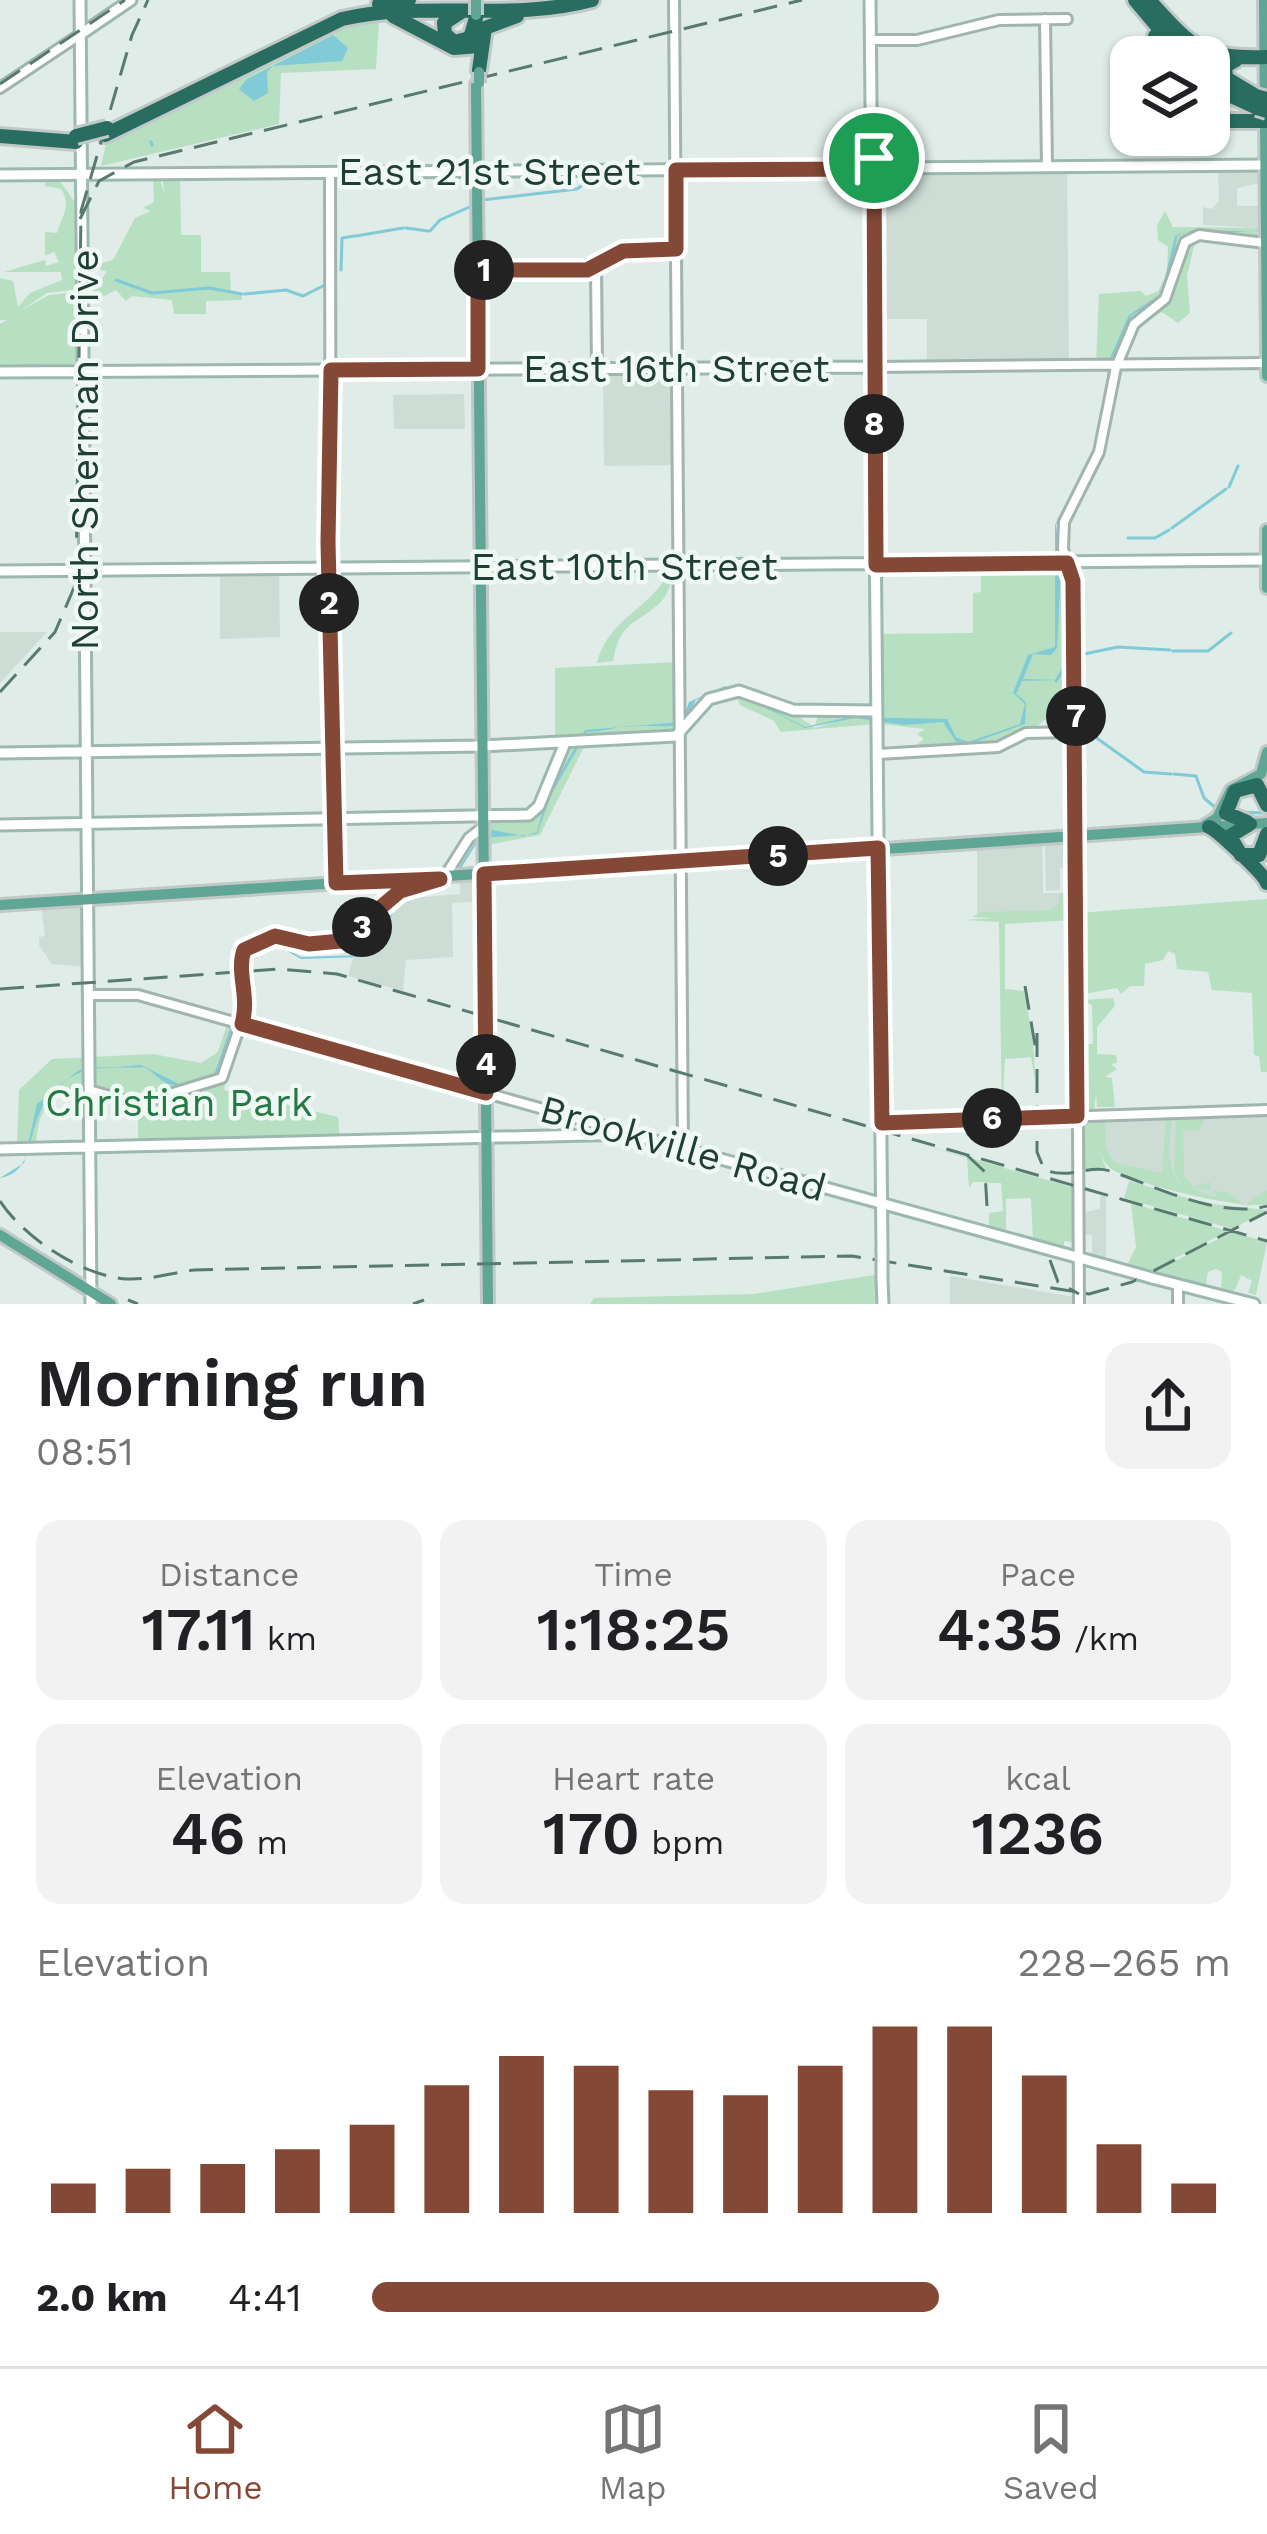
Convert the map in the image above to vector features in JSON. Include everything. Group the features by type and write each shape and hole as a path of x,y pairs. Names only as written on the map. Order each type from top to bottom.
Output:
{"highway":[{"path":"0,133 76,139 106,132 323,25 409,0"},
{"path":"106,132 299,29 349,11 567,0"},
{"path":"1139,0 1149,26 1160,36"},
{"path":"1139,0 1172,36"},
{"path":"1139,0 1194,48 1220,57 1262,56"},
{"path":"1139,0 1166,36"},
{"path":"378,9 590,1"},
{"path":"378,9 406,19 477,65 482,33 490,22 590,1"},
{"path":"454,5 481,8"},
{"path":"1262,56 1229,62 1224,74 1262,116"},
{"path":"1230,96 1262,116"},
{"path":"1230,100 1262,116"},
{"path":"1230,120 1262,116"},
{"path":"1207,826 1220,832 1235,854 1259,866 1267,883"}],"main road":[{"name":"North Sherman Drive","path":"80,0 90,1297"},
{"path":"81,34 131,0"},
{"path":"870,0 883,1304"},
{"path":"1264,0 1266,363"},
{"path":"481,8 477,65 488,1304"},
{"name":"East 21st Street","path":"0,175 676,170 872,163 1265,165"},
{"name":"East 16th Street","path":"0,372 874,367"},
{"path":"1267,530 1267,588"},
{"name":"East 10th Street","path":"0,571 1266,561"},
{"path":"0,753 579,741 680,727 706,701 735,692 791,710 878,717"},
{"path":"0,824 335,818 483,828 500,815 536,810 579,741"},
{"path":"1207,826 1217,818 1232,789 1259,776 1267,752"},
{"path":"0,905 1262,822"},
{"path":"0,1149 631,1134"},
{"name":"Brookville Road","path":"631,1134 1254,1304"},
{"path":"0,1235 90,1297 111,1304"},
{"name":"Brookville Road","path":"1230,1299 1243,1304"}],"street":[{"path":"674,0 683,1149"},
{"path":"1045,19 1047,167"},
{"path":"871,40 917,40 997,20 1067,19"},
{"path":"0,88 81,34"},
{"path":"330,172 328,568 336,883"},
{"path":"1079,1304 1075,588 1060,563 1063,523 1098,455 1112,364 1135,321 1166,299 1189,238 1265,237"},
{"path":"479,270 596,268 623,251 676,249"},
{"path":"596,268 597,368"},
{"name":"East 16th Street","path":"874,367 1266,363"},
{"path":"878,754 998,747 1026,733 1075,732"},
{"path":"89,1090 137,1104 214,1084 230,1069 236,1022 248,996 242,963 275,936 309,944 344,940 400,891 449,876 469,838 483,828"},
{"name":"Brookville Road","path":"88,995 138,995 631,1134"},
{"path":"882,1123 1267,1110"},
{"path":"1178,1285 1178,1304"}],"shaded area":[{"path":"874,138 920,141 921,167 875,167"},
{"path":"1067,168 1069,363 927,365 927,319 876,319 875,171"},
{"path":"1218,168 1260,168 1260,183 1237,188 1237,206 1259,206 1259,228 1203,225 1203,207 1212,209 1219,201"},
{"path":"674,370 675,465 604,466 603,371"},
{"path":"464,394 465,429 394,429 393,395"},
{"path":"279,571 280,637 220,639 220,572"},
{"path":"0,632 47,632 0,683"},
{"path":"1074,838 1074,866 1060,868 1060,890 1046,891 1045,840"},
{"path":"1042,840 1043,893 1059,893 1059,905 1052,910 977,915 977,851 964,851 964,845"},
{"path":"460,878 481,879 481,901 452,903 453,957 406,960 403,991 348,976 353,959 370,952 402,899 460,894"},
{"path":"84,903 85,967 52,964 39,945 39,937 45,936 41,905"},
{"path":"1267,1113 1267,1202 1248,1206 1192,1192 1162,1173 1114,1162 1106,1149 1104,1117"},
{"path":"1100,1195 1106,1197 1106,1262 1092,1258 1092,1235 1080,1234 1080,1213 1100,1209"},
{"path":"950,1276 1075,1297 1075,1304 950,1304"}],"green space":[{"path":"379,20 376,69 281,73 279,124 101,166 106,143 341,26"},
{"path":"180,175 181,235 201,235 201,272 230,272 231,293 242,295 242,300 206,301 206,314 174,314 172,300 132,296 126,301 116,290 100,298 86,296 86,286 96,285 107,272 92,266 113,260 135,218 151,211 143,208 154,202 153,176 159,176 165,195 162,176"},
{"path":"45,176 57,177 79,208 79,289 47,293 20,311 49,295 79,292 79,370 0,370 0,324 7,320 0,320 0,278 13,281 18,307 30,293 62,280 61,272 4,272 45,260 46,266 59,262 54,252 45,256 45,232 57,233 66,201 61,189 45,186"},
{"path":"1165,211 1173,227 1259,228 1257,241 1195,242 1187,276 1190,313 1178,323 1162,312 1138,325 1116,363 1096,363 1099,294 1140,291 1146,296 1158,291 1167,274 1168,247 1158,240 1157,225"},
{"path":"981,565 1058,565 1062,571 1060,588 1073,590 1072,721 1044,720 1016,738 984,746 912,749 924,739 917,734 925,729 880,724 879,634 973,633 973,593 981,592"},
{"path":"671,568 676,570 662,601 624,632 613,661 597,663 611,635 653,594"},
{"path":"679,662 679,731 555,740 555,668"},
{"path":"735,693 792,712 815,728 849,717 815,725 819,713 874,714 875,724 781,732 774,721 740,705"},
{"path":"586,743 540,835 487,845 485,817 539,809 570,744"},
{"path":"1073,892 1074,920 1005,924 1005,989 1024,991 1035,1080 1031,1057 1005,1059 1002,1116 999,922 965,920 994,918 972,917 982,912 1051,910 1059,904 1059,893"},
{"path":"1267,899 1267,1072 1261,1072 1259,1056 1254,1055 1252,993 1212,990 1208,972 1177,969 1175,954 1168,951 1163,960 1145,964 1144,986 1130,986 1121,994 1117,988 1079,995 1077,913"},
{"path":"1113,998 1115,1006 1097,1027 1097,1054 1116,1055 1117,1063 1111,1064 1117,1069 1105,1077 1112,1078 1115,1107 1097,1107 1096,1092 1094,1113 1081,1114 1078,1044 1093,1044 1092,1005 1085,1002 1080,1025 1080,1000"},
{"name":"Christian Park","path":"228,1021 239,1026 224,1090 338,1117 340,1140 138,1144 138,1102 84,1090 56,1096 39,1122 36,1146 17,1146 19,1090 52,1059 153,1054 201,1063 218,1052"},
{"path":"1208,1115 1199,1130 1183,1131 1184,1176 1194,1187 1210,1182 1210,1190 1188,1187 1219,1198 1211,1191 1227,1192 1244,1204 1137,1180 1109,1167 1099,1150 1106,1168 1080,1172 1081,1118 1105,1118 1106,1148 1114,1162 1162,1173 1166,1117 1173,1116 1170,1162 1176,1179 1182,1185 1174,1172 1176,1116"},
{"path":"921,1144 1075,1188 1076,1243 1064,1241 1064,1251 1012,1237 1023,1234 1023,1239 1033,1241 1031,1198 1006,1199 1006,1236 989,1231 989,1213 1003,1211 1001,1183 987,1183 985,1188 985,1182 973,1182 969,1188 967,1158"},
{"path":"1129,1181 1204,1203 1267,1210 1233,1229 1124,1198"},
{"path":"1267,1190 1267,1204 1246,1204"},
{"path":"1131,1203 1228,1231 1146,1273 1126,1267 1136,1247"},
{"path":"1232,1232 1267,1242 1256,1295 1248,1293 1252,1281 1241,1275 1235,1290 1221,1293 1222,1272 1216,1269 1208,1272 1205,1289 1152,1273"},
{"path":"880,1274 880,1304 590,1304 594,1298 754,1294"}],"water":[{"path":"333,35 348,48 342,61 273,66 267,72 268,93 254,101 239,89 247,79"},
{"path":"1178,235 1163,296 1131,316 1112,358 1096,445 1056,525 1061,570 1057,648 1051,655 1033,654 1023,679 1060,680 1022,681 1016,694 1026,702 1025,724 967,745 956,742 943,722 904,725 855,718 805,728 728,688 696,700 683,724 639,726 682,722 689,702 725,686 805,727 849,717 947,719 956,737 968,742 1020,724 1025,704 1013,693 1028,655 1055,647 1055,525 1096,444 1110,358 1129,315 1161,294"},
{"path":"621,727 587,732 551,795 537,834 528,835 537,832 546,798 585,730"},
{"path":"493,830 519,835 480,838 451,884 400,900 376,945 362,957 301,959 278,946 239,967 240,990 239,1005 237,1020 225,1062 212,1078 179,1084 214,1075 239,1003 235,967 278,944 301,957 362,955 399,898 451,880 479,836"},
{"path":"141,1065 179,1084 162,1081 143,1067 116,1067"},
{"path":"61,1085 39,1113 25,1158 37,1104"}],"waterway":[{"path":"482,200 577,189 598,174"},
{"path":"430,231 440,220 474,205"},
{"path":"356,236 403,228"},
{"path":"406,228 428,231"},
{"path":"341,270 342,238 354,236"},
{"path":"116,280 152,293 209,288 242,294"},
{"path":"245,294 286,290 303,296 327,284"},
{"path":"1229,487 1238,466"},
{"path":"1172,528 1226,489"},
{"path":"1128,538 1155,538 1169,530"},
{"path":"1173,651 1208,651 1231,633"},
{"path":"1079,655 1118,647 1170,650"},
{"path":"1056,681 1072,656"},
{"path":"1063,681 1073,722"},
{"path":"1080,726 1144,772 1171,774"},
{"path":"1174,774 1196,776 1204,798 1217,809"},
{"path":"1237,812 1266,813"}],"railway":[{"path":"0,84 125,0"},
{"path":"0,692 55,632 76,583 81,211 132,35 148,0"},
{"path":"80,219 99,181 134,162 802,0"},
{"path":"0,989 279,969 337,974 1267,1241"},
{"path":"1025,986 1036,1051"},
{"path":"1037,1033 1037,1152 1044,1169 1061,1173 1102,1169 1208,1205 1267,1206"},
{"path":"967,1155 985,1172 987,1206"},
{"path":"0,1201 56,1253 92,1271 127,1279 194,1270 852,1256 1089,1294 1132,1282 1267,1212"},
{"path":"1050,1260 1058,1282 1079,1294"},
{"path":"128,1300 138,1304"},
{"path":"413,1304 424,1300"}],"route":[{"path":"874,158 876,565 1067,563 1075,588 1077,1116 882,1123 878,848 484,874 486,1093 242,1024 248,999 241,969 244,950 275,936 309,944 350,938 400,891 440,879 336,883 328,542 331,370 478,369 478,270 587,270 623,251 676,249 676,170 872,169 874,158"}]}
